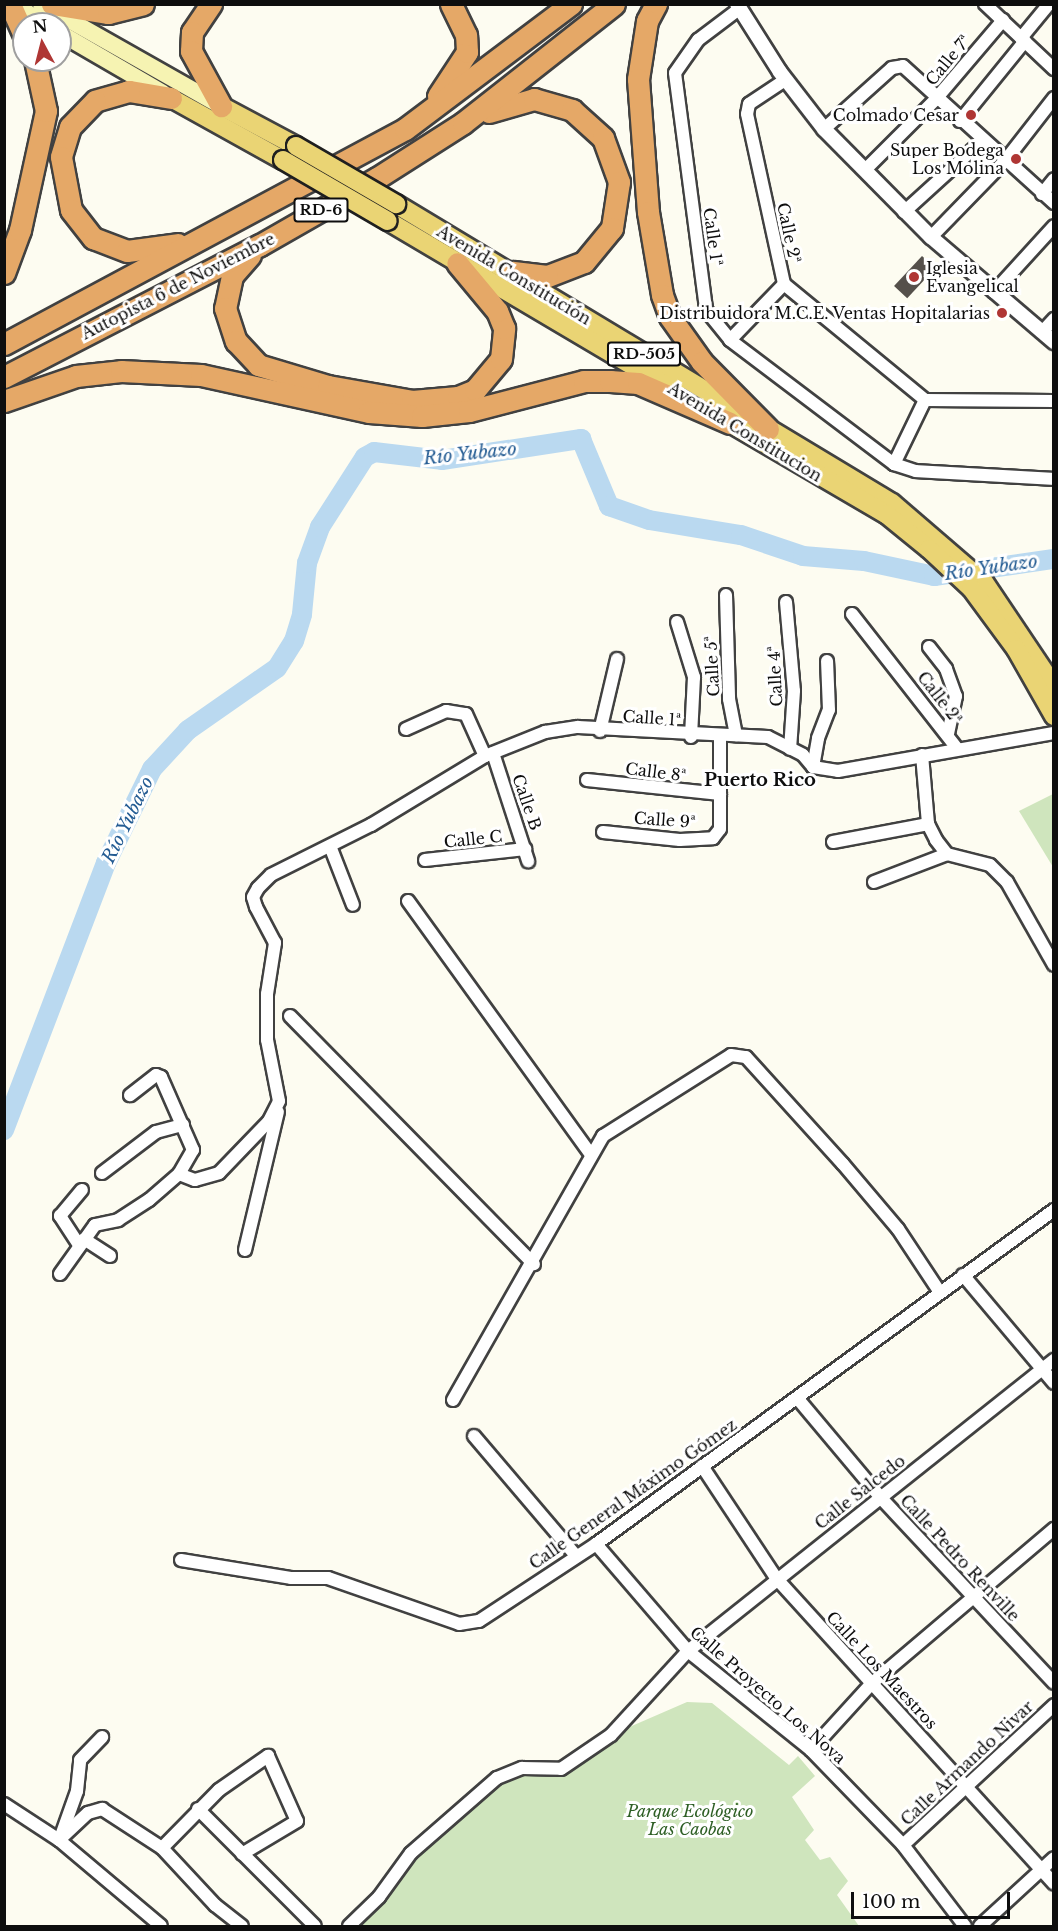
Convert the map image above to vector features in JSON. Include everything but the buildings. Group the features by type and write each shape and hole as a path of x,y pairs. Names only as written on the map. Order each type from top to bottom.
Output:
{"highway":[{"path":"52,4 108,13 143,4"},
{"path":"211,4 192,32 191,51 221,106"},
{"path":"405,129 446,88 466,52 466,35 451,4"},
{"name":"Autopista 6 de Noviembre","path":"4,344 405,129 571,4"},
{"name":"Autopista 6 de Noviembre","path":"4,377 260,245 463,123 614,4"},
{"path":"656,4 647,21 638,79 648,212 662,295 670,317 702,362 768,429"},
{"path":"4,273 20,230 46,111 38,72"},
{"path":"171,98 149,92 112,93 81,114 63,142 66,198 80,224 109,247 142,251 202,239"},
{"path":"463,123 519,100 548,101 588,120 614,158 619,182 616,212 596,249 584,262 556,274 513,272"},
{"path":"260,245 232,276 226,290 229,325 245,353 258,365 291,378 412,401 459,397 475,390 501,359 504,328 497,311 457,263"},
{"path":"4,401 76,376 121,370 201,375 369,412 422,416 470,411 584,381 610,381 638,383 730,423"}],"main road":[{"path":"12,4 25,12"},
{"name":"Avenida Constitución","path":"41,4 296,146 513,272 768,429 889,508"},
{"name":"RD-505","path":"72,40 171,98"},
{"name":"Avenida Constitucion","path":"171,98 388,221 730,423 889,508 977,585 1053,716"},
{"name":"RD-505","path":"977,585 1053,686"}],"street":[{"path":"985,4 1053,69"},
{"path":"960,122 1049,4"},
{"path":"738,7 785,80 824,129 904,212 1048,337 1053,318"},
{"name":"Calle 1ª","path":"738,7 698,40 675,73 706,310 730,340 894,464 916,471 1053,479"},
{"name":"Calle 7ª","path":"865,170 935,100 1003,20"},
{"path":"824,129 892,68 903,66 935,100 1053,203"},
{"name":"Calle 2ª","path":"785,80 749,104 747,114 784,284 926,400"},
{"path":"931,237 1005,161 1053,98"},
{"path":"904,212 982,141"},
{"path":"1042,194 1053,179"},
{"path":"994,292 1053,226"},
{"path":"730,340 784,284"},
{"path":"894,464 926,400 1053,400"},
{"name":"Calle 5ª","path":"726,596 729,699 736,735"},
{"name":"Calle 4ª","path":"786,602 794,691 790,749"},
{"name":"Calle 2ª","path":"852,614 956,747"},
{"path":"677,622 694,677 691,737"},
{"path":"929,647 946,669 956,696 948,734"},
{"path":"600,731 616,659"},
{"path":"827,661 829,710 813,767 838,771 956,747 1053,733"},
{"name":"Calle B","path":"405,729 446,711 466,714 489,755 526,855"},
{"name":"Calle 1ª","path":"279,1101 267,1040 267,994 275,943 253,897 271,875 330,846 489,755 561,728 691,737 720,738 736,735 768,738 790,749 813,767"},
{"path":"720,738 720,794"},
{"path":"922,755 928,824 947,854"},
{"name":"Calle 8ª","path":"588,780 720,794"},
{"name":"Calle 9ª","path":"603,832 680,840 713,838 720,829 720,794"},
{"path":"833,842 928,824"},
{"path":"330,846 353,905"},
{"path":"874,882 947,854 990,866 1007,882 1053,965"},
{"name":"Calle C","path":"425,860 526,855"},
{"path":"408,901 590,1153"},
{"path":"290,1016 534,1264"},
{"path":"453,1400 534,1264 590,1153 603,1136 710,1064 731,1054 746,1057 898,1228 939,1291"},
{"path":"60,1274 94,1225 118,1220 179,1174 193,1150 159,1076 129,1095"},
{"path":"179,1174 195,1180 219,1173 270,1121 279,1101"},
{"path":"245,1250 266,1177 279,1101"},
{"path":"102,1173 156,1132 183,1125"},
{"path":"82,1190 60,1216 82,1242 110,1256"},
{"name":"Calle General Máximo Gómez","path":"180,1560 291,1578 328,1578 459,1624 479,1621 596,1544 702,1466 798,1400 939,1291 1053,1210"},
{"path":"963,1275 1053,1383"},
{"name":"Calle Salcedo","path":"349,1926 379,1897 411,1854 497,1778 522,1768 561,1769 578,1760 611,1736 688,1651 776,1578 881,1498 1053,1360"},
{"name":"Calle Pedro Renville","path":"798,1400 881,1498 974,1595 1053,1683"},
{"path":"474,1436 576,1557"},
{"name":"Calle Los Maestros","path":"702,1466 776,1578 871,1684 968,1785 1053,1884"},
{"path":"812,1750 871,1684 1053,1529"},
{"name":"Calle Proyecto Los Nova","path":"596,1544 688,1651 812,1750 903,1845 965,1926"},
{"name":"Calle Armando Nivar","path":"903,1845 1053,1705"},
{"path":"59,1840 77,1791 80,1760 102,1737"},
{"path":"162,1848 198,1809 268,1756 297,1821 242,1854"},
{"path":"4,1804 59,1840 161,1926"},
{"path":"59,1840 88,1813 102,1809 162,1848 215,1905 242,1926"},
{"path":"198,1809 315,1926"},
{"path":"980,1926 1053,1858"}],"green space":[{"path":"1053,794 1053,867 1019,811"},
{"name":"Parque Ecológico Las Caobas","path":"687,1702 712,1703 789,1765 798,1756 815,1776 792,1797 814,1830 805,1840 820,1860 830,1857 848,1881 837,1895 859,1926 349,1926 411,1853 509,1771 561,1769 611,1735"}],"waterway":[{"name":"Río Yubazo","path":"4,1130 106,863 152,769 188,730 277,668 294,641 302,614 307,563 320,527 365,457 374,452 442,460 581,439 609,506 649,520 741,535 803,556 864,561 934,576 1054,559"}],"place":[{"name":"Colmado Cesar","path":"971,115"},
{"name":"Super Bodega Los Molina","path":"1016,159"},
{"name":"Iglesia Evangelical","path":"914,277"},
{"name":"Distribuidora M.C.E. Ventas Hopitalarias","path":"1002,313"}],"district":[{"name":"Puerto Rico","path":"760,780"}]}
